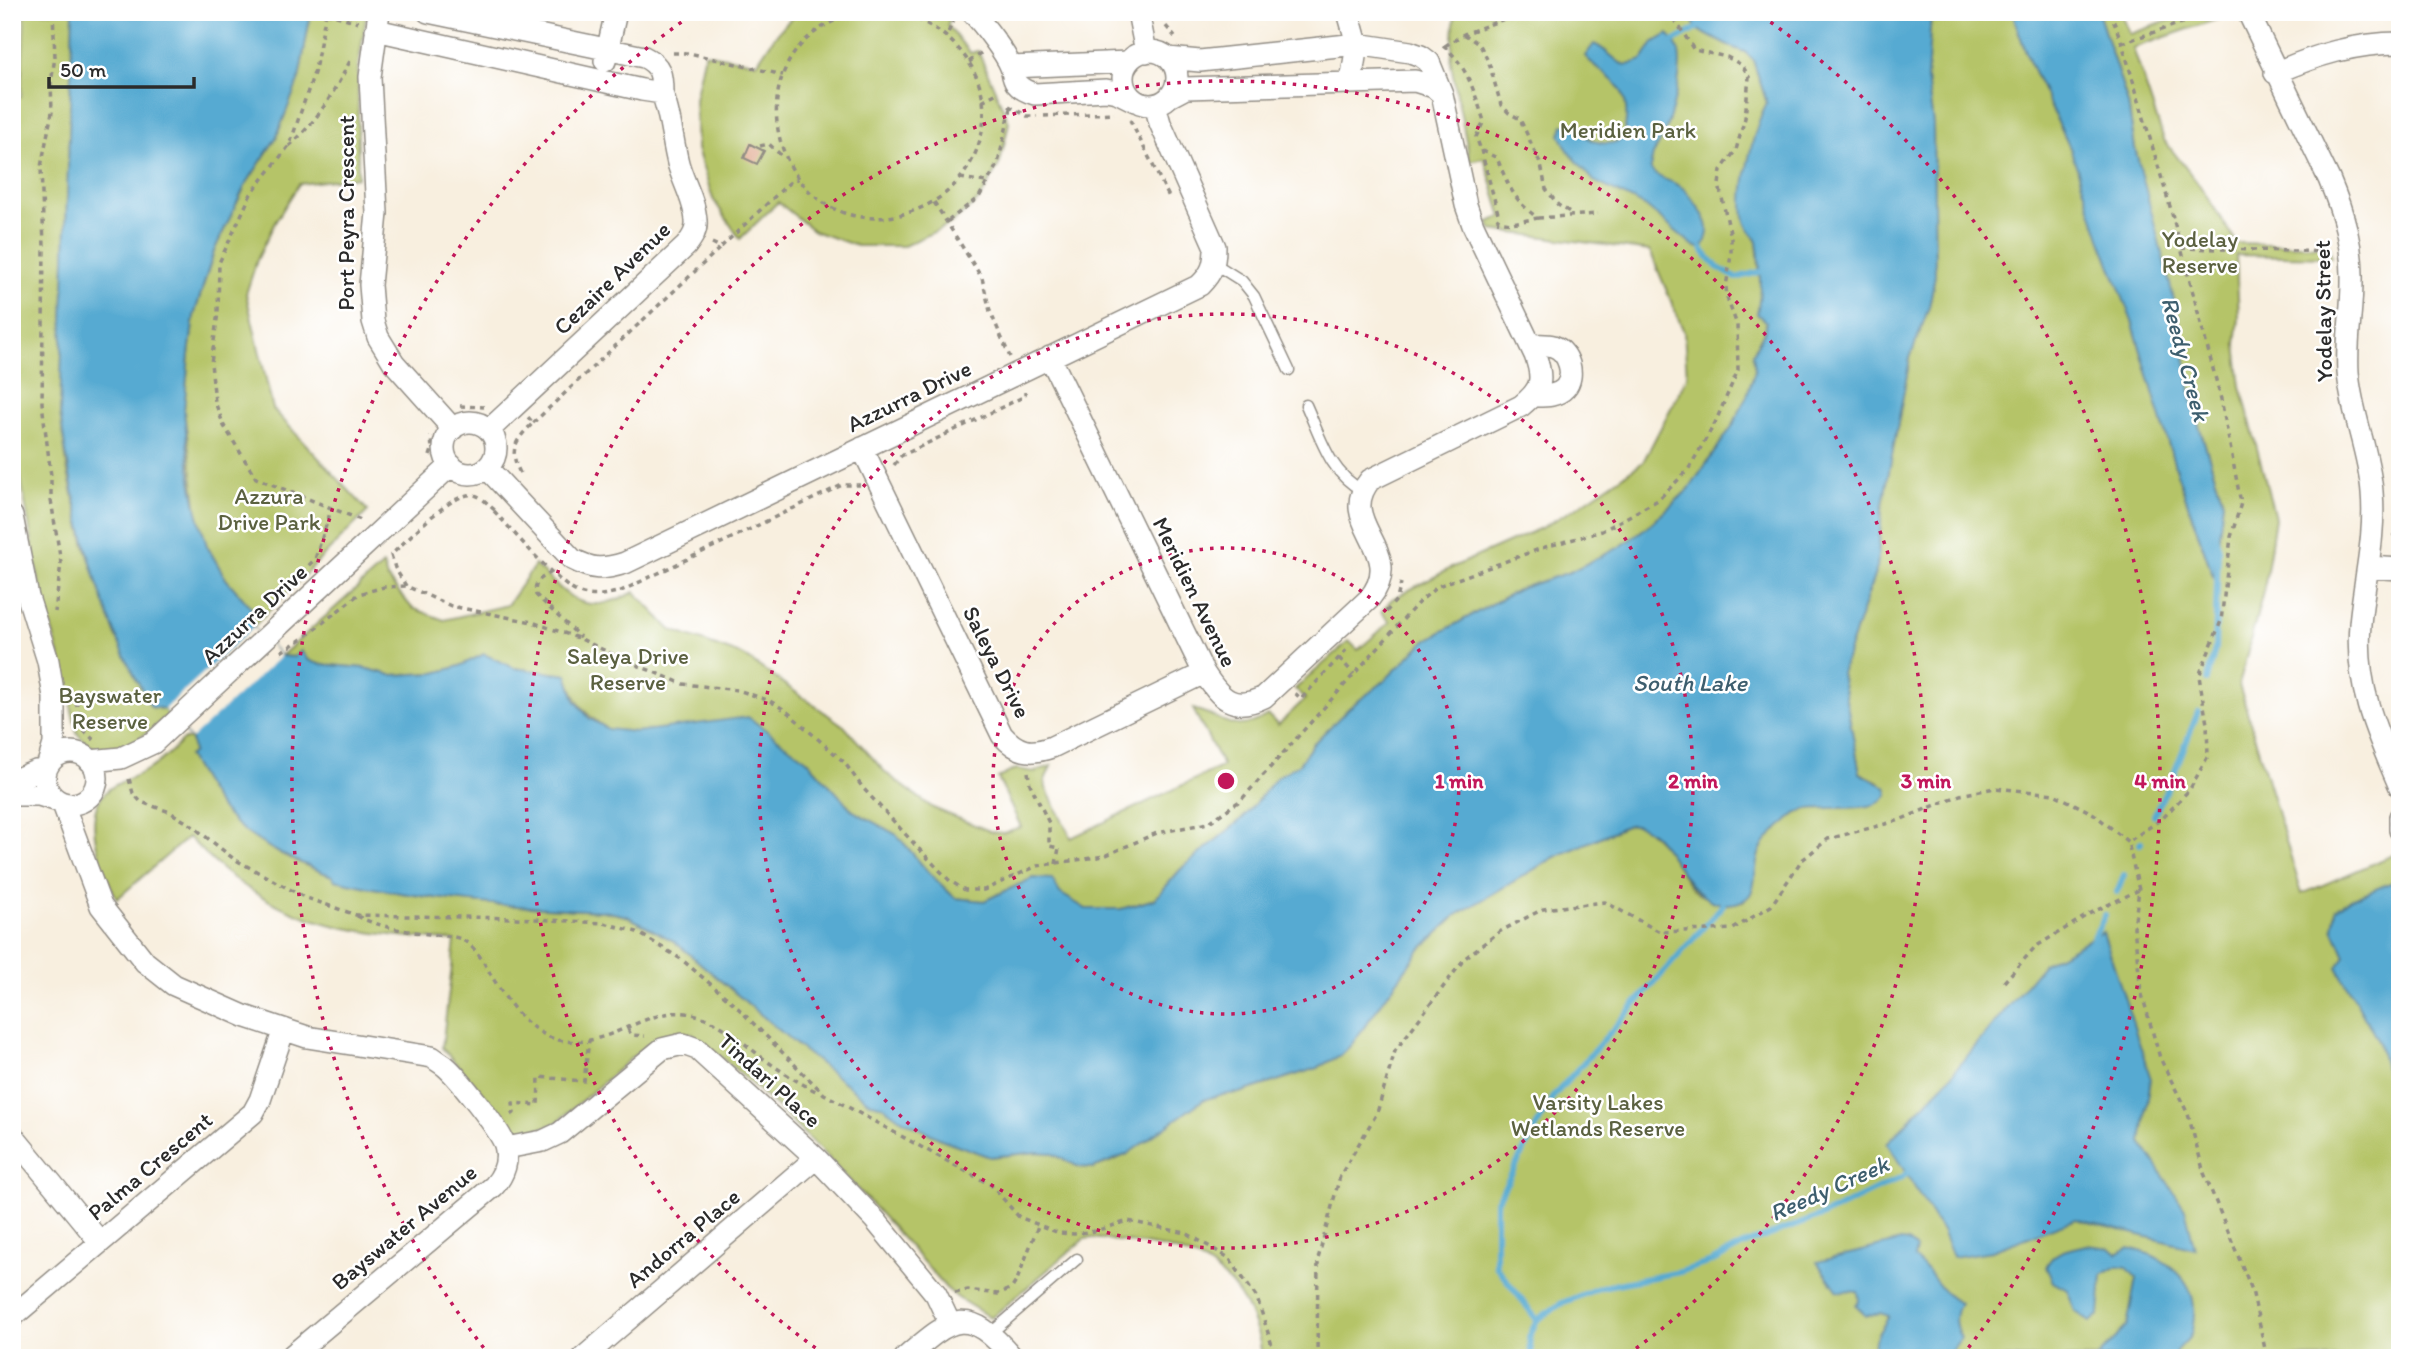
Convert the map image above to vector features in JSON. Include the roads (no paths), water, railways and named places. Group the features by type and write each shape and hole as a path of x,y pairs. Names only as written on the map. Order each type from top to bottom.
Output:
{"street":[{"path":"428,12 608,50"},
{"path":"600,80 617,12"},
{"path":"972,12 984,25 1011,67 1012,77 1018,86 1026,92 1035,94 1106,90 1117,92 1141,107"},
{"path":"1138,12 1137,57 1123,74 1123,84 1128,95 1160,123 1215,247 1215,264"},
{"path":"1348,12 1357,44 1351,82"},
{"name":"Yodelay Street","path":"2248,12 2275,73 2338,199 2349,237 2353,281 2348,331 2348,374 2372,491 2372,549 2360,624 2360,670 2370,715 2400,787"},
{"path":"377,21 600,80 662,93"},
{"name":"Port Peyra Crescent","path":"377,21 370,77 377,213 370,285 373,321 378,337 394,363 453,429"},
{"path":"2275,73 2335,50 2400,43"},
{"path":"1011,67 1137,57 1155,52 1168,58 1200,61 1357,44 1410,52 1429,62 1442,94 1466,205 1531,345 1540,369 1540,385 1533,397 1521,406 1381,473 1370,480 1362,490"},
{"name":"Cezaire Avenue","path":"489,430 686,246 694,235 694,208 678,161 669,110 662,93 660,69 653,61 608,50"},
{"path":"1141,107 1175,90 1177,74 1168,58"},
{"path":"1141,107 1186,88 1415,81 1434,87 1442,94"},
{"name":"Azzurra Drive","path":"487,468 572,559 588,568 606,568 625,562 1199,285 1209,276 1215,264"},
{"path":"1531,345 1555,346 1570,364 1566,388 1554,395 1533,397"},
{"name":"Meridien Avenue","path":"1050,357 1204,673 1217,693 1233,703 1249,704 1264,697 1369,600 1379,587 1383,572 1380,557 1359,508 1362,490"},
{"path":"471,422 489,430 496,442 496,449 487,468 469,474 451,465 445,449 446,438 453,429 471,422"},
{"name":"Saleya Drive","path":"862,448 1002,735 1012,746 1025,752 1039,752 1204,673"},
{"name":"Azzurra Drive","path":"153,743 272,647 451,465"},
{"path":"12,516 15,550 33,616 48,661 91,753 97,775 87,821 87,866"},
{"path":"2369,567 2400,569"},
{"path":"65,697 55,727 45,786 59,802 102,906 112,923 145,961 174,985 284,1029 325,1041 432,1057 457,1079 506,1148"},
{"path":"12,781 47,767 59,754 91,753 121,758 153,743"},
{"path":"12,795 39,795 59,802 78,803 111,778 145,759 153,743"},
{"path":"2400,817 2400,830"},
{"name":"Palma Crescent","path":"12,1317 242,1124 260,1100 284,1029"},
{"name":"Tindari Place","path":"506,1148 560,1133 668,1046 683,1044 697,1049 816,1157 892,1238 941,1302 950,1324"},
{"path":"12,1135 100,1242"},
{"name":"Bayswater Avenue","path":"289,1358 494,1186 505,1169 506,1148"},
{"name":"Andorra Place","path":"583,1358 816,1157"},
{"path":"905,1358 943,1327 962,1321 974,1323 991,1334 1013,1358"}],"lane":[{"path":"1215,264 1242,281 1254,296 1289,370"},
{"path":"1306,405 1340,475 1362,490"},
{"path":"991,1334 1077,1259"}],"water":[{"name":"South Lake","path":"73,12 311,12 299,79 276,138 245,186 214,251 194,316 184,410 190,475 207,546 226,579 253,610 253,627 281,656 294,657 301,651 308,660 319,664 364,668 391,675 435,673 460,666 484,654 514,668 567,675 575,700 589,718 608,729 636,732 748,717 807,760 853,811 897,835 928,872 955,898 984,901 1033,878 1052,879 1060,893 1086,909 1121,909 1155,899 1180,870 1243,818 1277,777 1299,764 1313,744 1349,708 1382,683 1425,641 1519,589 1570,572 1620,547 1652,523 1689,489 1733,425 1747,396 1755,370 1753,353 1766,322 1757,314 1760,288 1758,251 1755,238 1746,224 1743,198 1752,145 1767,103 1753,60 1745,52 1696,29 1690,12 1931,12 1927,79 1933,124 1935,275 1929,307 1910,358 1882,509 1877,567 1841,673 1860,773 1886,787 1888,793 1874,805 1813,808 1794,815 1763,845 1757,860 1752,891 1746,899 1731,904 1715,902 1702,895 1662,844 1641,826 1628,825 1555,857 1455,916 1419,951 1341,1055 1317,1068 1239,1093 1203,1100 1126,1155 1093,1168 1079,1167 1051,1153 990,1157 941,1139 899,1118 883,1106 869,1102 799,1047 674,941 627,916 604,911 435,898 335,880 332,876 260,842 235,823 219,806 188,756 193,752 191,739 164,709 151,707 120,644 96,581 74,498 60,413"},
{"path":"2012,12 2098,12 2128,104 2135,148 2179,319 2194,410 2223,501 2214,578 2177,473 2133,324 2100,238 2071,150 2028,58"},
{"path":"1668,34 1679,52 1678,80 1669,121 1654,154 1651,170 1680,186 1705,218 1708,228 1702,249 1694,246 1645,206 1594,181 1569,152 1560,135 1563,125 1572,124 1596,142 1616,142 1623,138 1626,116 1623,95 1615,83 1585,56 1594,44 1625,66 1642,60 1653,43"},
{"path":"2400,879 2400,1137 2379,1043 2337,967 2345,956 2333,928 2336,909 2351,899"},
{"path":"2103,932 2151,1079 2141,1142 2185,1209 2195,1249 2076,1219 1992,1251 1953,1257 1942,1231 1887,1143 1945,1083 2043,964"},
{"path":"1901,1241 1908,1242 1916,1249 1914,1258 1947,1295 1960,1303 1955,1320 1961,1338 1946,1358 1878,1358 1875,1341 1889,1316 1880,1313 1865,1316 1856,1305 1859,1300 1858,1292 1838,1291 1817,1262"},
{"path":"2086,1245 2110,1248 2117,1254 2128,1248 2140,1251 2162,1261 2181,1276 2192,1297 2194,1319 2190,1336 2177,1351 2175,1358 2097,1358 2127,1326 2136,1278 2127,1267 2117,1266 2102,1275 2099,1316 2090,1322 2075,1311 2067,1290 2053,1282 2046,1267 2058,1254"}],"waterway":[{"path":"1673,42 1696,29"},
{"path":"1702,249 1717,267 1736,278 1759,272"},
{"name":"Reedy Creek","path":"2207,680 2215,649 2216,539"},
{"name":"Reedy Creek","path":"2154,815 2173,776 2198,712"},
{"name":"Reedy Creek","path":"2117,892 2124,875"},
{"name":"Reedy Creek","path":"1537,1320 1496,1266 1496,1203 1552,1098 1723,905"},
{"name":"Reedy Creek","path":"2092,941 2105,915"},
{"name":"Reedy Creek","path":"1532,1358 1529,1337 1537,1320 1562,1303 1601,1287 1680,1272 1711,1262 1743,1245 1824,1215 1902,1177 1912,1169"}],"park label":[{"name":"Meridien Park","path":"1628,130"},
{"name":"Yodelay Reserve","path":"2200,252"},
{"name":"Azzura Drive Park","path":"269,509"},
{"name":"Saleya Drive Reserve","path":"628,669"},
{"name":"Bayswater Reserve","path":"110,708"},
{"name":"Varsity Lakes Wetlands Reserve","path":"1598,1115"}]}
